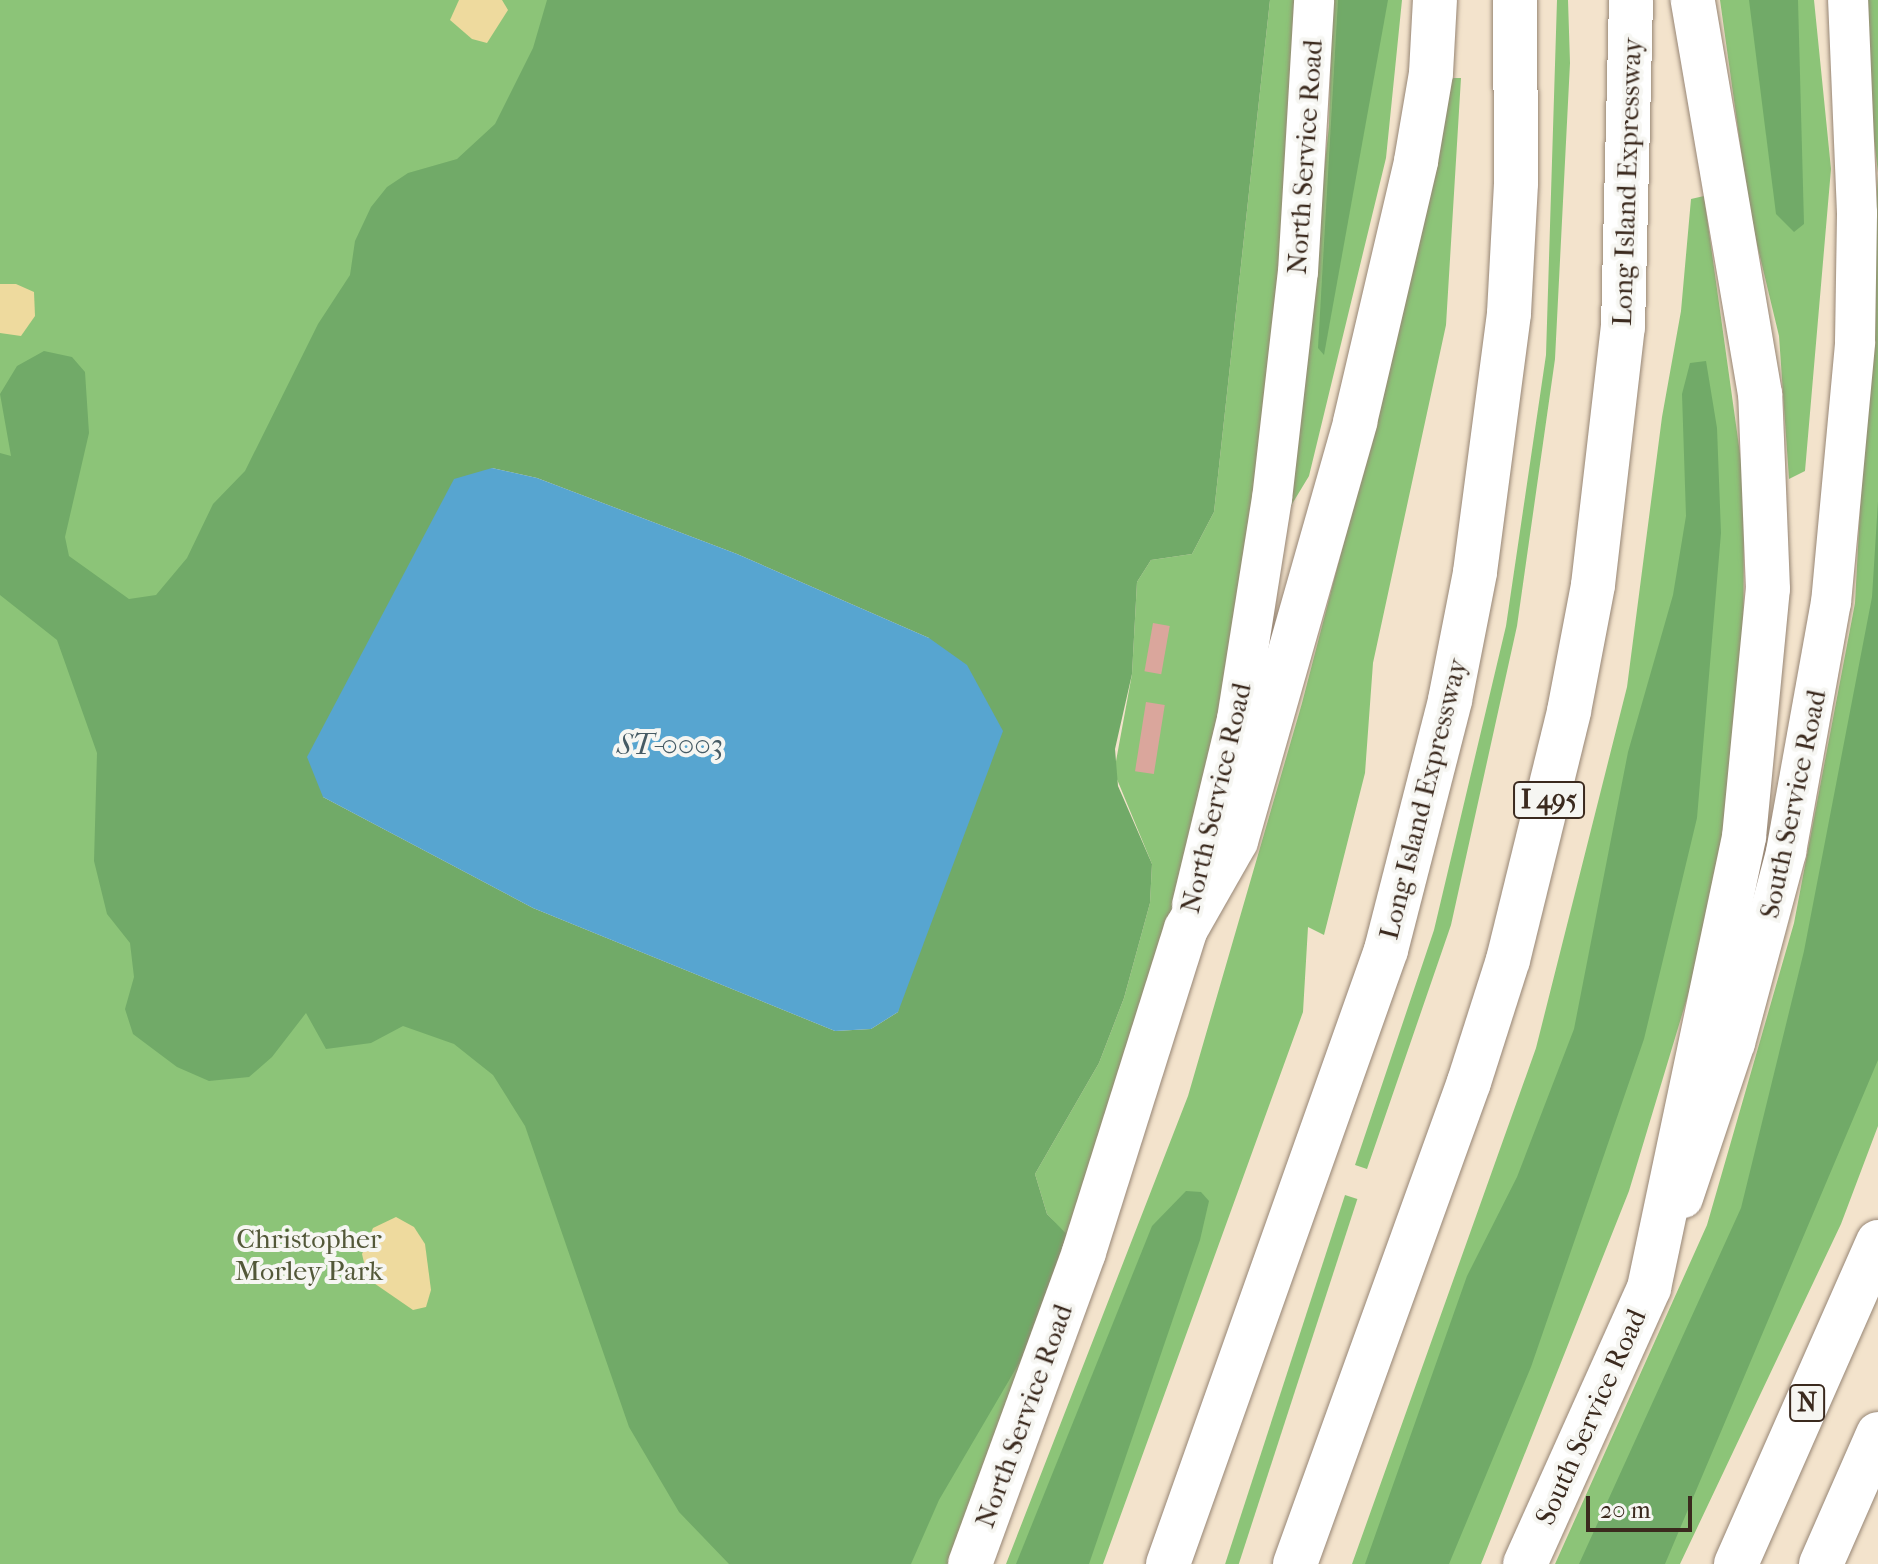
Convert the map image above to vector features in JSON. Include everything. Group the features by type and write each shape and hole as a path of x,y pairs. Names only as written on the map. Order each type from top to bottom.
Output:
{"main road":[{"name":"North Service Road","path":"970,1564 1084,1252 1186,929 1237,719 1272,499 1298,272 1314,0"},
{"path":"1186,929 1236,841 1355,422 1416,161 1431,73 1435,0"},
{"name":"Long Island Expressway","path":"1168,1564 1386,950 1450,700 1475,572 1509,313 1516,183 1515,0"},
{"name":"Long Island Expressway","path":"1295,1564 1469,1082 1511,946 1569,711 1601,527 1623,327 1631,0"},
{"path":"1649,1288 1741,850 1760,710 1768,589 1760,394 1693,0"},
{"name":"South Service Road","path":"1525,1564 1649,1288 1712,1116 1754,977 1786,852 1821,665 1843,500 1855,342 1857,200 1848,0"},
{"name":"N","path":"1736,1564 1878,1242"},
{"path":"1821,1564 1878,1434"}],"green space":[{"name":"Christopher Morley Park","path":"0,0 603,0 509,182 422,191 131,843 1082,1252 1047,1214 1035,1174 1099,1063 1124,998 1150,903 1152,864 1114,772 1132,674 1137,582 1151,560 1192,554 1214,512 1270,0 1307,0 1301,183 1283,370 1232,722 1179,933 1084,1252 968,1564 0,1564"},
{"path":"547,0 1270,0 1214,512 1192,554 1151,560 1137,582 1132,674 1115,749 1118,786 1152,864 1150,903 1124,998 1099,1063 1035,1174 1047,1214 1084,1252 939,1500 911,1564 729,1564 679,1512 629,1427 525,1126 493,1075 454,1044 403,1026 371,1043 326,1049 306,1013 272,1057 249,1077 209,1081 177,1067 133,1034 125,1009 134,977 130,943 107,914 94,861 97,753 57,640 0,595 0,453 11,456 0,394 17,366 44,351 72,357 85,372 89,433 65,537 69,556 129,599 156,595 187,558 213,504 245,471 318,324 350,275 355,241 371,207 387,187 408,173 457,159 495,124 533,48","holes":["492,468 537,478 737,554 929,638 898,1012 871,1029 835,1031 533,908 323,797"]},
{"path":"1332,0 1402,0 1386,158 1309,476 1286,514 1329,126"},
{"path":"1338,0 1388,0 1324,355 1318,348"},
{"path":"1557,0 1568,0 1570,63 1555,359 1517,626 1451,925 1367,1169 1355,1165 1434,930 1506,626 1546,355"},
{"path":"1720,0 1814,0 1831,169 1805,471 1789,479 1779,336 1750,215"},
{"path":"1749,0 1798,0 1804,224 1794,232 1776,214"},
{"path":"1858,0 1878,0 1878,173"},
{"path":"1448,78 1461,78 1446,325 1373,663 1365,773 1324,935 1308,927 1303,1012 1103,1564 1006,1564 1188,1096 1302,703 1384,388"},
{"path":"1878,173 1878,1126 1841,1224 1680,1564 1555,1564 1707,1225 1794,923 1855,603"},
{"path":"1704,196 1744,482 1743,745 1700,955 1629,1191 1481,1564 1352,1564 1536,1048 1627,687 1662,417 1681,311 1691,199"},
{"path":"1706,361 1717,428 1721,533 1697,818 1644,1039 1531,1367 1449,1564 1365,1564 1467,1276 1517,1177 1574,1029 1628,752 1673,595 1686,516 1682,394 1690,363"},
{"path":"1878,501 1878,1060 1665,1564 1579,1564 1741,1208 1804,951 1872,597"},
{"path":"1186,1191 1201,1192 1209,1201 1200,1240 1089,1564 1016,1564 1152,1226"},
{"path":"1345,1195 1357,1199 1239,1564 1225,1564"}],"sand":[{"path":"459,0 502,0 508,10 487,43 472,39 450,20"},
{"path":"0,284 16,284 34,292 35,316 21,336 0,333"},
{"path":"396,1217 414,1227 425,1244 431,1290 426,1307 413,1310 368,1279 362,1254 373,1228"}],"water":[{"name":"ST-0003","path":"492,468 537,478 737,554 929,638 967,665 1003,731 898,1012 871,1029 835,1031 533,908 323,797 307,757 454,479"}],"building":[{"path":"1153,623 1170,626 1161,674 1144,671"},
{"path":"1146,702 1165,705 1154,774 1135,771"}]}
